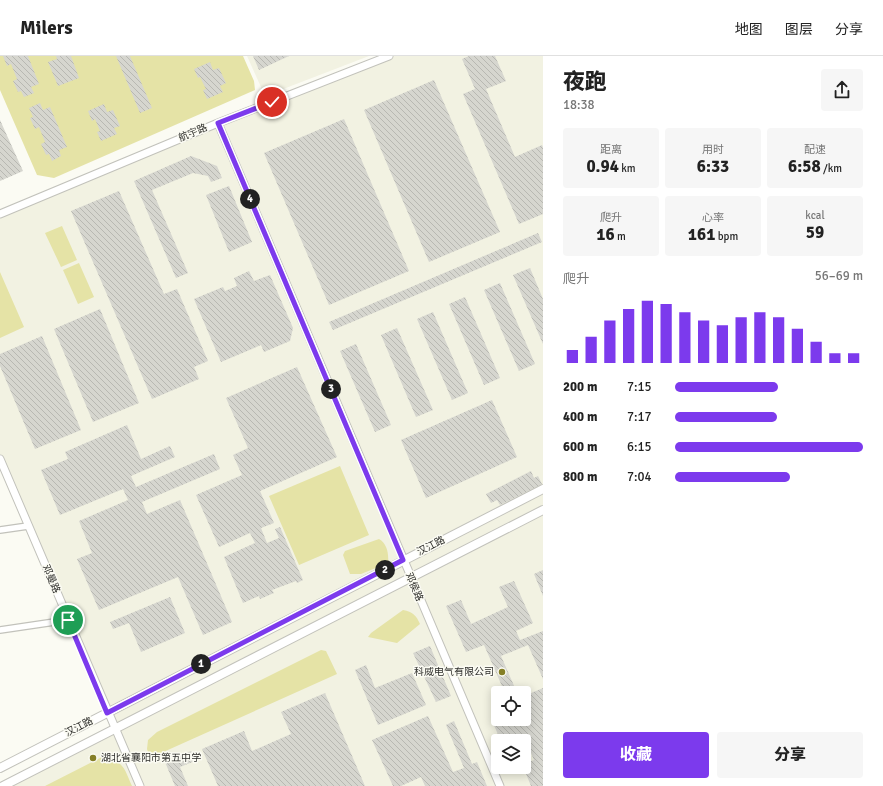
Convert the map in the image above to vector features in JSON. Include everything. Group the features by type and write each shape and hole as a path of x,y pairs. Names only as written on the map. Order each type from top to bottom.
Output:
{"main road":[{"name":"汉江路","path":"0,768 543,489"},
{"name":"汉江路","path":"3,786 543,510"}],"street":[{"name":"航宇路","path":"0,214 218,123 389,56"},
{"name":"邓侯路","path":"218,123 410,578 500,786"},
{"name":"邓曼路","path":"0,459 107,713 140,786"},
{"path":"0,530 28,526"},
{"path":"0,630 68,620"}],"shaded area":[{"path":"0,56 243,56 254,81 255,90 54,178 37,175 0,90"},
{"path":"247,56 369,56 265,96"},
{"path":"389,56 543,56 543,786 3,786 114,729 0,459 0,214"},
{"path":"62,226 77,260 61,267 45,233"},
{"path":"79,263 94,297 78,304 63,270"},
{"path":"0,272 24,327 0,338"},
{"path":"340,466 369,535 299,565 269,496"},
{"path":"379,539 384,543 387,549 388,563 361,574 350,574 343,555 345,551"},
{"path":"403,610 414,614 420,624 397,643 368,637 371,633"},
{"path":"321,650 326,651 337,674 150,758 147,749 148,740 157,732"},
{"path":"102,757 119,763 125,770 132,786 45,786"}],"building":[{"path":"3,56 28,56 39,84 31,87 34,93 24,97 21,91 18,92 13,81 17,79 11,64 7,66"},
{"path":"56,56 71,56 79,78 58,86 48,62 57,59"},
{"path":"116,56 130,56 152,108 140,113"},
{"path":"253,56 289,56 259,70"},
{"path":"469,56 495,56 506,81 486,89 515,157 542,145 543,148 543,214 519,224 463,94 475,89 462,59"},
{"path":"210,62 213,70 219,68 226,83 220,86 223,92 207,99 203,90 206,89 200,77 198,78 194,69"},
{"path":"434,80 500,232 429,262 364,110"},
{"path":"40,103 43,110 50,107 67,147 59,150 61,156 52,161 49,154 46,155 41,144 45,142 39,127 35,129 30,118 33,117 29,108"},
{"path":"104,104 107,112 113,110 120,126 114,128 117,134 101,141 97,132 100,131 95,119 92,121 88,111"},
{"path":"344,119 409,271 329,305 264,153"},
{"path":"0,120 23,171 0,181"},
{"path":"191,156 217,166 222,178 211,182 208,176 193,173 152,190 188,273 176,278 134,181"},
{"path":"229,186 252,242 229,252 206,195"},
{"path":"119,191 164,294 177,289 208,361 194,367 199,379 152,399 71,211"},
{"path":"538,233 542,242 333,330 329,322"},
{"path":"530,268 543,299 543,344 513,275"},
{"path":"249,271 254,281 270,275 293,328 290,341 264,352 261,345 221,362 194,299 223,287 225,291 237,286 234,278"},
{"path":"500,283 535,364 519,371 484,290"},
{"path":"465,297 500,378 484,385 449,304"},
{"path":"100,309 139,403 93,422 54,329"},
{"path":"433,312 468,393 452,400 417,319"},
{"path":"397,328 433,410 416,417 381,335"},
{"path":"42,336 81,430 35,449 0,366 0,354"},
{"path":"356,344 391,425 375,432 340,351"},
{"path":"297,367 337,457 260,491 274,523 261,528 267,543 279,538 275,529 280,527 303,580 272,590 274,593 260,599 259,596 243,603 224,557 255,543 250,533 219,547 196,495 242,475 233,455 248,448 226,398"},
{"path":"492,400 517,457 426,498 401,440"},
{"path":"127,425 141,459 170,446 175,457 131,476 136,487 214,454 220,469 142,502 147,514 180,500 232,622 203,635 178,577 99,610 77,559 92,553 79,521 128,500 123,489 60,515 41,470 68,459 65,452"},
{"path":"531,471 534,478 538,476 542,484 500,505 497,500 491,503 486,494"},
{"path":"543,570 543,596 534,574"},
{"path":"514,581 533,623 516,631 520,640 543,631 543,679 528,645 501,656 514,686 502,686 484,645 466,652 446,606 461,600 471,624 508,607 499,587"},
{"path":"170,597 185,633 141,652 129,623 113,629 110,622"},
{"path":"430,646 451,696 436,702 413,653"},
{"path":"366,665 375,688 412,673 426,705 378,725 355,670"},
{"path":"543,688 543,786 531,786 526,774 531,774 531,761 534,760 531,753 531,734 498,734 494,726 531,726 531,693"},
{"path":"325,693 365,786 218,786 202,749 244,731 252,751 291,734 281,712"},
{"path":"428,716 453,772 464,768 446,725 454,721 472,764 477,762 487,786 425,786 421,777 401,786 393,786 372,740"},
{"path":"191,751 195,761 180,767 188,786 175,786 165,762"}],"place":[{"name":"科威电气有限公司","path":"502,672"},
{"name":"湖北省襄阳市第五中学","path":"93,758"}],"route":[{"path":"68,620 107,713 403,560 218,123 272,102"}]}
